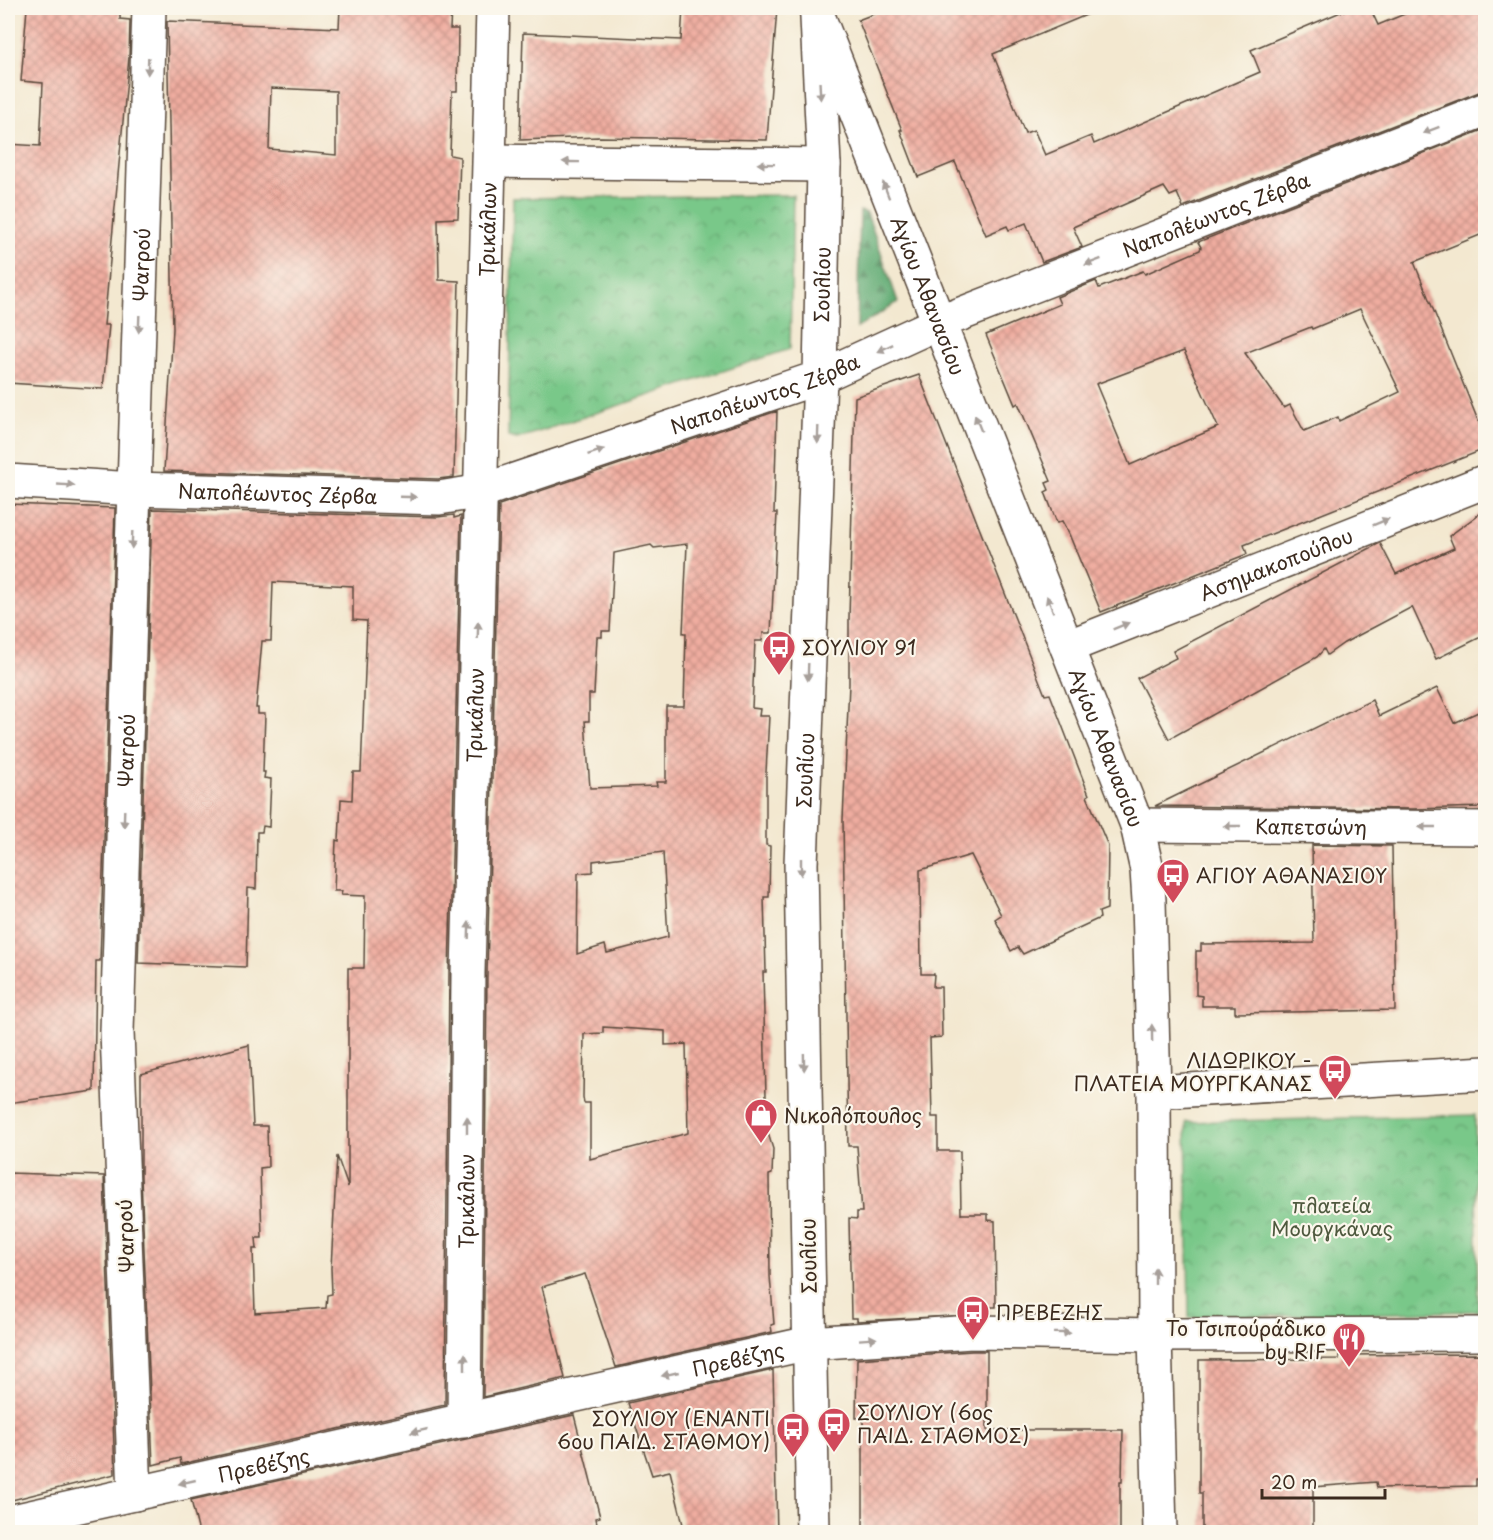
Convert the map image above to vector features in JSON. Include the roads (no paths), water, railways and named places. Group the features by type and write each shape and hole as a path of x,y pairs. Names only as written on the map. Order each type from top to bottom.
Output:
{"street":[{"name":"Ψαrρού","path":"135,1494 117,1032 149,8"},
{"name":"Τρικάλων","path":"465,1420 468,973 493,8"},
{"name":"Σουλίου","path":"813,1533 801,864 820,377 824,165 819,9"},
{"name":"Αγίου Αθανασίου","path":"819,9 938,323 1137,825 1149,891 1160,1533"},
{"name":"Ναπολέωντος Ζέρβα","path":"8,481 134,489 439,498 482,491 820,377 938,323 1485,108"},
{"path":"490,160 824,165"},
{"name":"Ασημακοπούλου","path":"1067,647 1485,481"},
{"name":"Καπετσώνη","path":"1137,825 1485,828"},
{"path":"1154,1092 1485,1073"},
{"name":"Πρεβέζης","path":"8,1522 809,1343 972,1332 1155,1335 1485,1334"}],"place":[{"name":"ΣΟΥΛΙΟΥ 91","path":"779,676"},
{"name":"ΑΓΙΟΥ ΑΘΑΝΑΣΙΟΥ","path":"1173,904"},
{"name":"ΛΙΔΩΡΙΚΟΥ - ΠΛΑΤΕΙΑ ΜΟΥΡΓΚΑΝΑΣ","path":"1335,1100"},
{"name":"Νικολόπουλος","path":"761,1144"},
{"name":"ΠΡΕΒΕΖΗΣ","path":"973,1341"},
{"name":"To Τσιπούράδικο by RIF","path":"1349,1368"},
{"name":"ΣΟΥΛΙΟΥ (6ος ΠΑΙΔ. ΣΤΑΘΜΟΣ)","path":"834,1453"},
{"name":"ΣΟΥΛΙΟΥ (ΕΝΑΝΤΙ 6ου ΠΑΙΔ. ΣΤΑΘΜΟΥ)","path":"793,1458"}],"park label":[{"name":"πλατεία Μουργκάνας","path":"1332,1216"}]}
